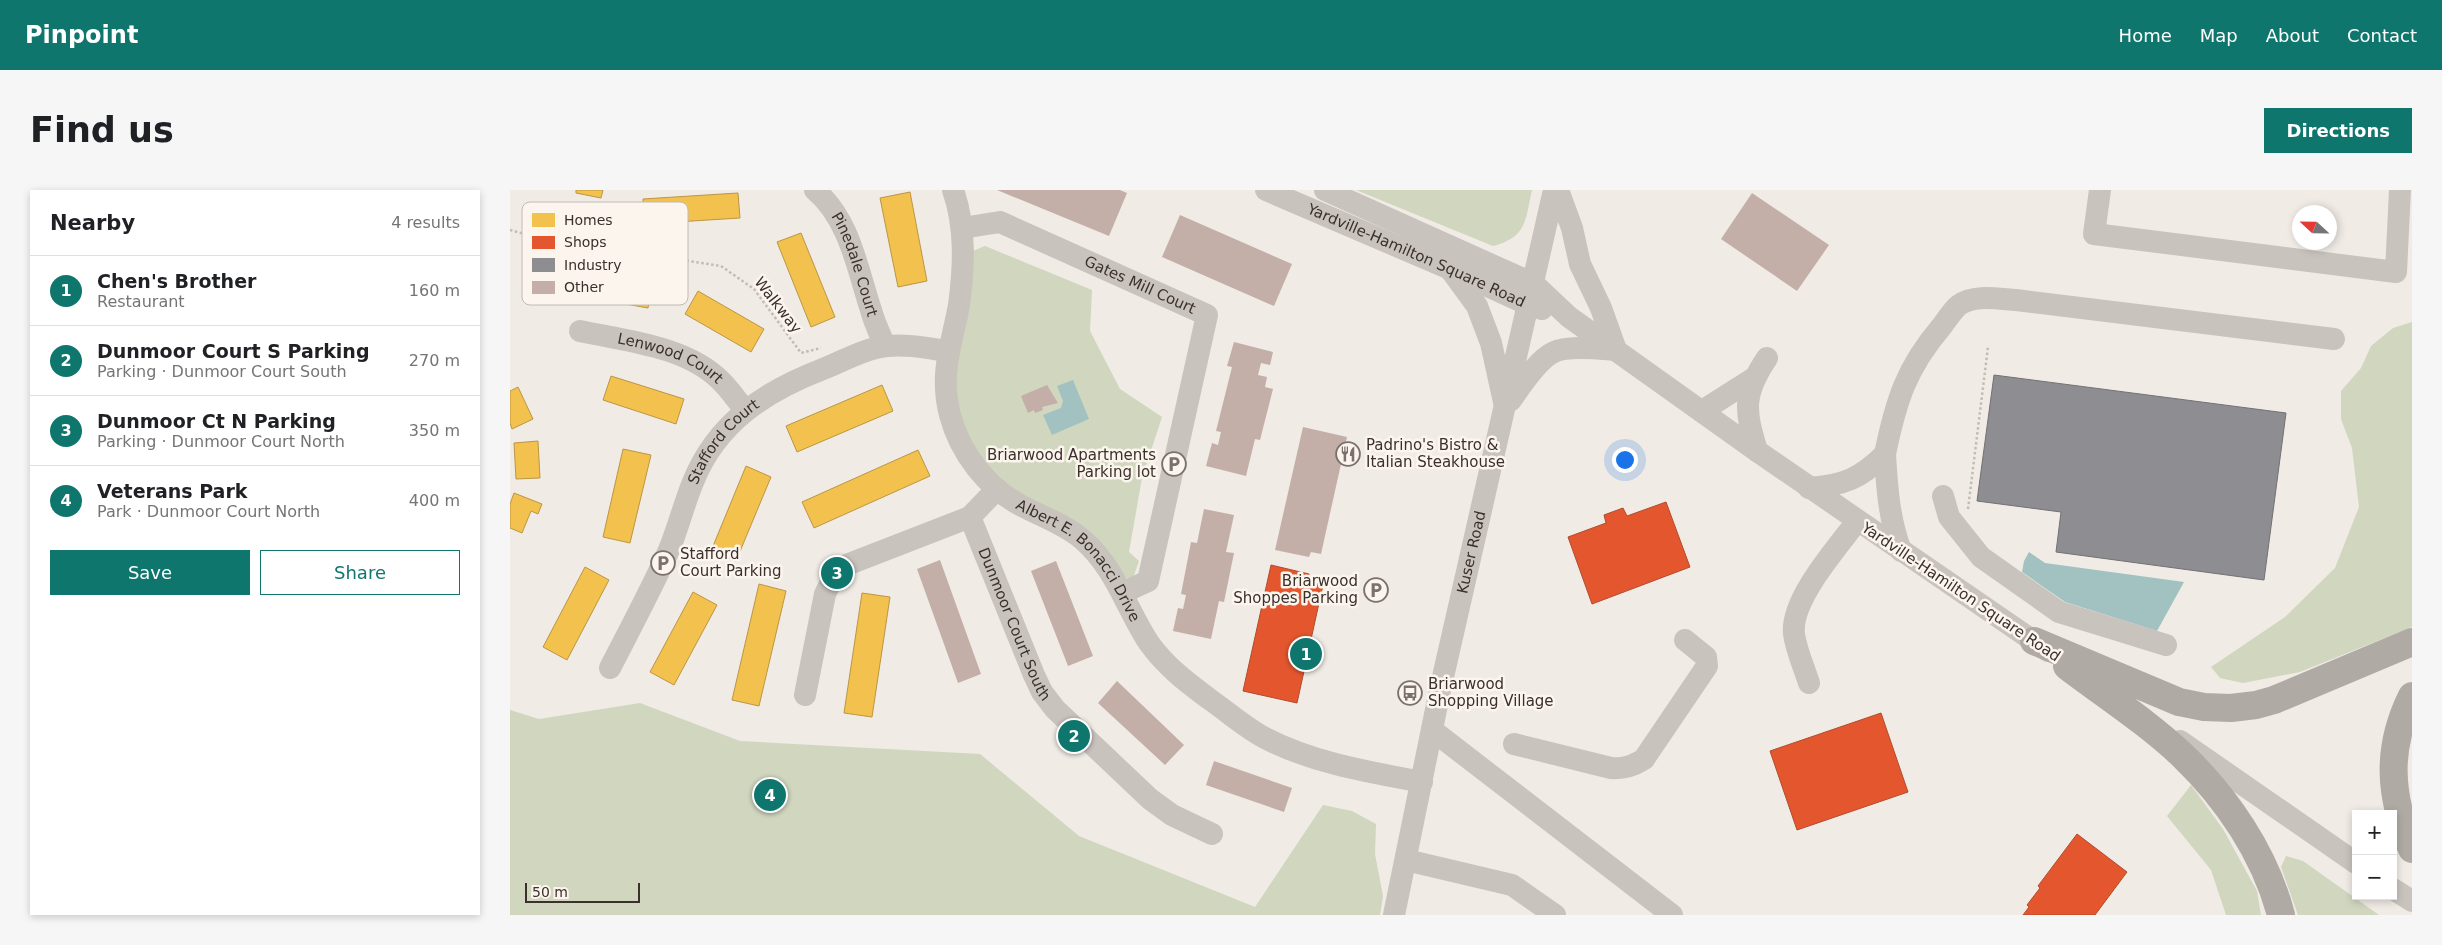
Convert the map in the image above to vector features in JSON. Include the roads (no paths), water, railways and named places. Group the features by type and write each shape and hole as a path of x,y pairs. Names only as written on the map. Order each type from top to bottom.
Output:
{"highway":[{"path":"2038,644 2179,702 2204,707 2231,708 2274,700 2412,642"},
{"path":"2038,644 2172,746 2207,781 2230,810 2250,841 2267,874 2281,915"},
{"path":"2412,696 2402,716 2395,740 2393,757 2398,809 2412,849"}],"street":[{"name":"Pinedale Court","path":"815,190 834,210 846,230 871,312 885,346"},
{"name":"Albert E. Bonacci Drive","path":"954,190 962,228 962,278 958,307 947,351 946,392 955,430 968,456 996,489 1021,506 1063,526 1082,539 1110,570 1150,644 1165,663 1185,681 1263,737 1312,757 1422,782"},
{"name":"Yardville-Hamilton Square Road","path":"1266,190 1450,269 1529,306 1569,317"},
{"name":"Yardville-Hamilton Square Road","path":"1325,190 1534,284 1569,317 1702,411 1756,452 2352,860"},
{"name":"Kuser Road","path":"1394,915 1432,730 1554,190"},
{"path":"1506,407 1534,370 1554,351 1586,347 1616,350 1601,308 1580,264 1572,228 1558,190"},
{"path":"2100,190 2094,234 2396,272 2400,190"},
{"name":"Gates Mill Court","path":"962,228 1000,222 1207,315 1148,580 1122,593"},
{"path":"1450,269 1477,306 1491,343 1506,407"},
{"path":"1901,551 1892,527 1885,454 1895,408 1904,384 1919,357 1960,304 1974,299 2016,300 2334,338"},
{"name":"Lenwood Court","path":"580,331 635,342 685,358 704,368 720,380 746,411"},
{"name":"Stafford Court","path":"610,668 653,586 670,547 693,480 709,452 725,431 746,411 787,383 885,346 905,345 947,351"},
{"path":"1756,452 1748,420 1747,402 1754,378 1767,358"},
{"path":"1702,411 1754,378"},
{"path":"1809,488 1836,485 1857,476 1871,468 1885,454"},
{"path":"805,695 825,594 831,581 840,570 849,564 970,517 996,489"},
{"path":"1943,496 1944,507 1949,517 1981,557 2059,612 2166,645"},
{"name":"Dunmoor Court South","path":"970,517 1042,692 1055,709 1150,799 1172,815 1212,834"},
{"path":"1809,683 1794,635 1798,609 1810,587 1857,521"},
{"path":"1514,744 1610,768 1623,769 1644,759 1707,666 1706,658 1685,640"},
{"path":"1432,730 1672,915"},
{"path":"1406,860 1512,885 1555,915"},
{"path":"2397,891 2412,902"}],"water":[{"path":"1073,380 1089,419 1052,435 1043,415 1061,408 1063,401 1057,386"},
{"path":"2029,552 2045,563 2184,582 2157,631 2065,602 2022,572 2024,561"}],"place":[{"name":"Padrino's Bistro & Italian Steakhouse","path":"1348,454"},
{"name":"Briarwood Apartments Parking lot","path":"1174,464"},
{"name":"Stafford Court Parking","path":"663,563"},
{"name":"Dunmoor Ct N Parking","path":"837,573"},
{"name":"Briarwood Shoppes Parking","path":"1376,590"},
{"name":"Chen's Brother","path":"1306,654"},
{"name":"Briarwood Shopping Village","path":"1410,693"},
{"name":"Dunmoor Court S Parking","path":"1074,736"},
{"name":"Veterans Park","path":"770,795"}]}
